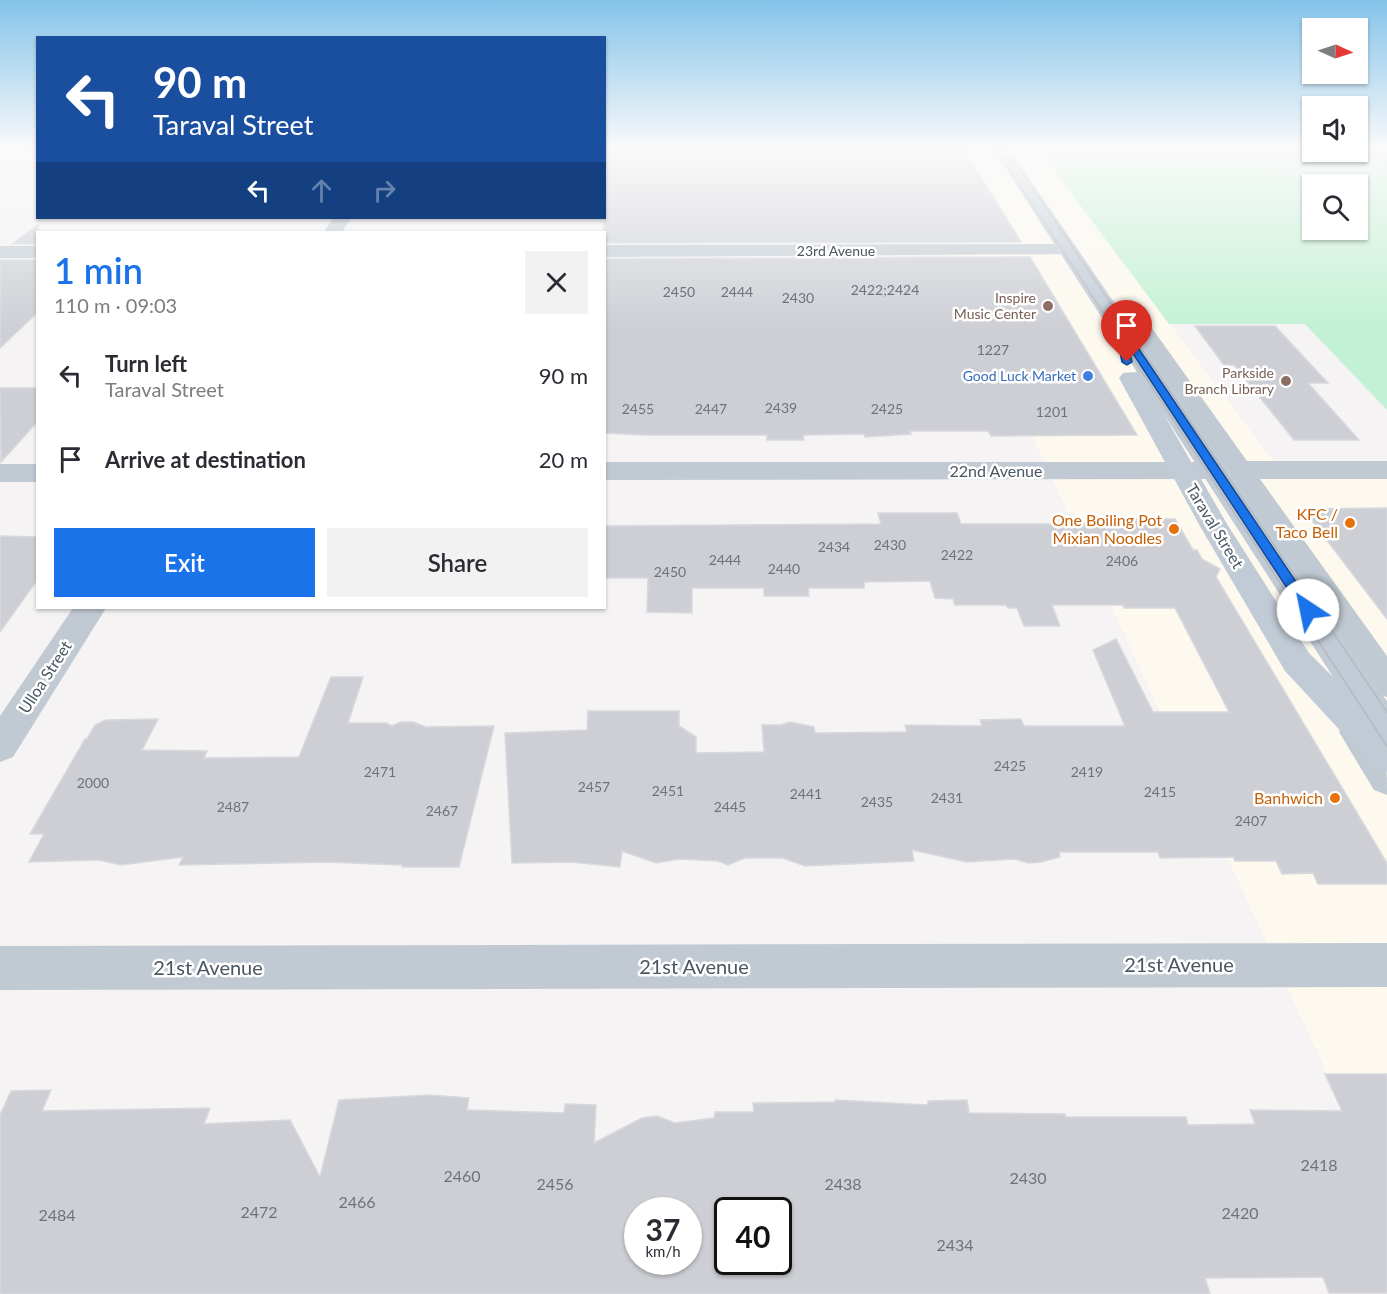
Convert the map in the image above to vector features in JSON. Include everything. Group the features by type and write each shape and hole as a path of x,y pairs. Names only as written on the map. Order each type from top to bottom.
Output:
{"street":[{"name":"Taraval Street","path":"1041,209 1068,250 1124,320 1227,470 1387,730"},
{"name":"Taraval Street","path":"1071,221 1124,320 1143,363 1387,682"},
{"name":"23rd Avenue","path":"606,251 1068,250"},
{"path":"0,252 36,252"},
{"name":"Taraval Street","path":"1124,320 1132,384 1181,470 1297,662 1387,756"},
{"name":"22nd Avenue","path":"606,471 1387,470"},
{"path":"0,473 36,472"},
{"name":"Ulloa Street","path":"0,746 89,609"},
{"name":"Taraval Street","path":"1344,710 1387,778"},
{"name":"21st Avenue","path":"0,968 1387,965"}],"shaded area":[{"path":"928,209 1084,209 1280,470 1387,470 1387,1203"}],"green space":[{"path":"1083,209 1302,209 1302,240 1368,240 1368,209 1387,209 1387,410 1305,324 1169,324"}],"building":[{"path":"606,209 1001,209 1021,242 606,243 606,231 604,231"},
{"path":"38,225 36,244 12,244"},
{"path":"1030,257 1137,435 991,436 988,431 910,431 911,434 865,437 864,434 803,435 804,440 767,440 767,435 606,433 606,259"},
{"path":"0,260 36,260 36,314 0,348"},
{"name":"Parkside Branch Library","path":"1195,326 1275,326 1328,383 1308,383 1359,440 1294,440 1234,365 1224,365"},
{"path":"0,388 36,388 36,423 1,462"},
{"path":"1387,508 1387,619 1303,509"},
{"path":"878,513 957,513 961,524 1083,524 1111,518 1175,519 1193,550 1197,550 1202,559 1220,569 1216,577 1387,863 1387,884 1318,884 1313,873 1282,874 1276,861 1235,861 1233,857 1160,858 1158,852 1059,852 1060,857 1028,863 1015,859 967,862 912,850 914,861 805,866 783,858 745,858 728,865 718,861 679,859 656,863 622,851 620,867 571,862 512,863 505,733 587,730 588,711 679,711 679,726 696,737 696,753 764,752 762,725 781,725 790,722 814,727 815,733 907,732 905,725 982,726 980,720 1021,719 1024,726 1125,726 1093,650 1116,639 1153,712 1229,712 1175,608 1052,605 1060,626 1024,626 1017,608 1008,608 1006,605 955,605 953,599 935,598 930,581 864,582 864,588 808,588 809,596 764,596 764,588 692,588 692,613 647,612 648,578 606,578 606,526 881,524"},
{"path":"0,536 36,537 36,582 0,632"},
{"path":"331,677 363,677 348,723 386,723 392,726 401,722 413,722 426,727 494,726 459,867 402,867 402,865 327,862 179,865 183,857 121,865 99,860 29,862 44,834 30,834 95,725 106,720 158,719 142,750 207,751 204,758 299,757"},
{"path":"1325,1074 1387,1074 1387,1293 1329,1293 1323,1277 1205,1278 1210,1294 0,1294 0,1115 11,1091 51,1090 42,1111 210,1108 204,1124 290,1120 320,1177 339,1100 429,1095 469,1098 467,1110 564,1113 565,1104 596,1105 594,1143 642,1118 657,1116 675,1123 714,1118 715,1112 754,1112 753,1103 835,1102 835,1100 928,1105 928,1101 967,1100 969,1113 1065,1114 1066,1117 1186,1117 1188,1125 1255,1124 1250,1110 1342,1111"}],"tram line":[{"path":"1036,209 1387,746"},
{"path":"1047,209 1387,712"}],"place":[{"name":"Inspire Music Center","path":"1048,306"},
{"name":"Good Luck Market","path":"1088,376"},
{"name":"Parkside Branch Library","path":"1286,381"},
{"name":"KFC / Taco Bell","path":"1350,523"},
{"name":"One Boiling Pot Mixian Noodles","path":"1174,529"},
{"name":"Banhwich","path":"1335,798"}],"route":[{"path":"1127,362 1118,324 1308,610"}]}
